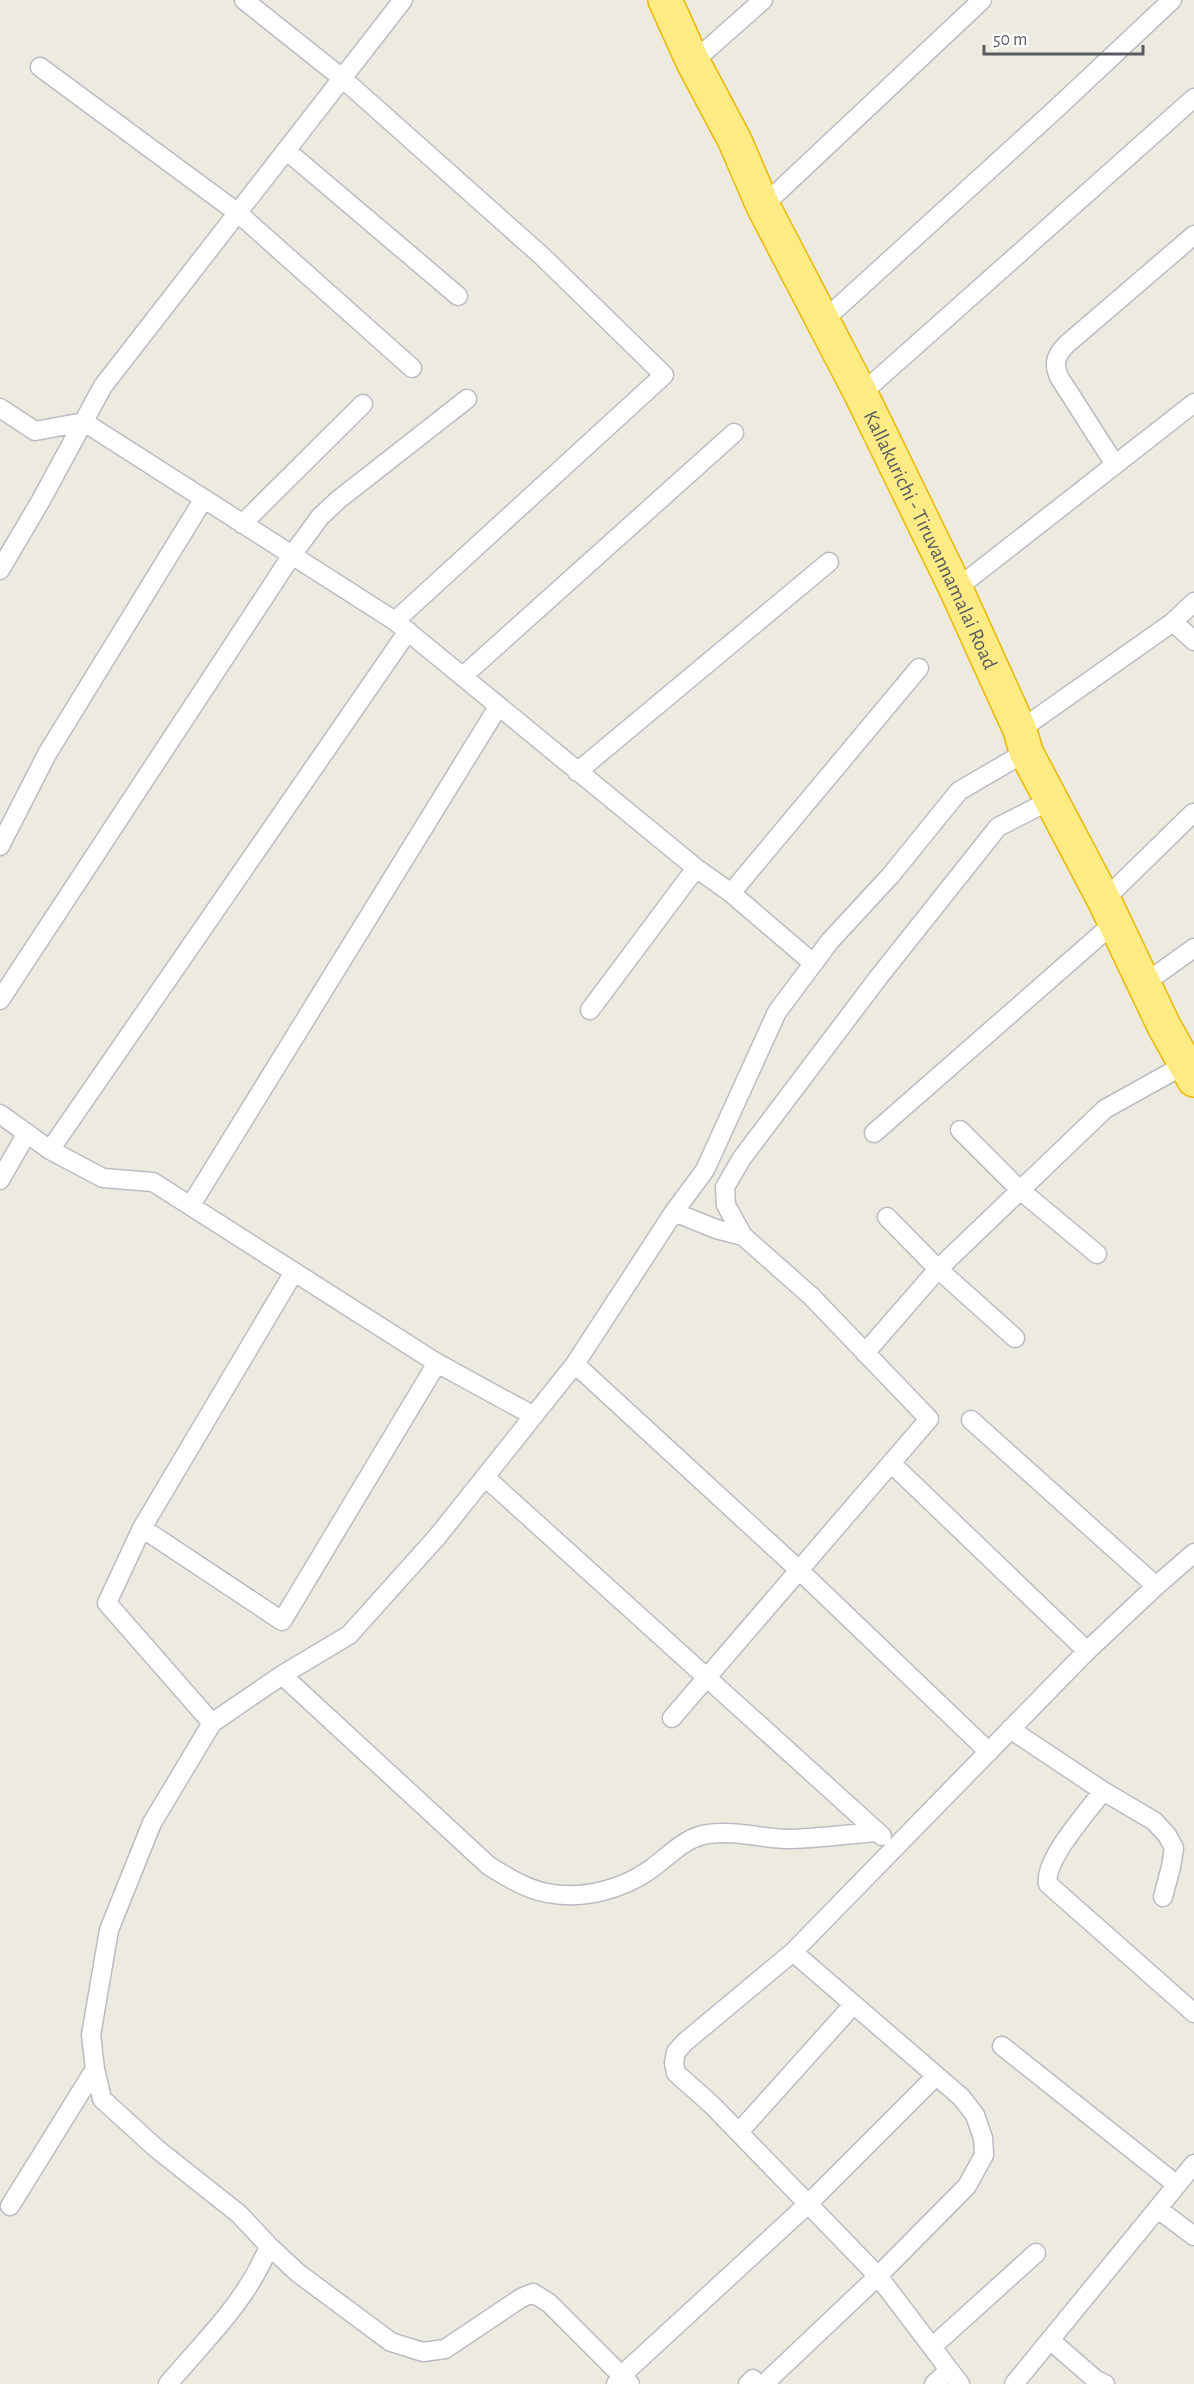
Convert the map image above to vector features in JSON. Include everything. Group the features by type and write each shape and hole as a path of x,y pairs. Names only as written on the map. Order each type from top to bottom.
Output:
{"highway":[{"name":"Kallakurichi - Tiruvannamalai Road","path":"665,0 693,62 735,141 763,206 824,320 956,589 1051,800 1109,911 1164,1026 1190,1072"}],"street":[{"path":"50,1150 401,626 664,375 543,257 342,78 244,0"},
{"path":"0,570 104,386 403,0"},
{"path":"693,62 763,0"},
{"path":"763,206 982,0"},
{"path":"824,320 1058,108 1172,0"},
{"path":"40,67 238,213 412,368"},
{"path":"861,394 1194,98"},
{"path":"286,151 458,296"},
{"path":"1114,463 1059,377 1055,367 1056,360 1067,344 1194,235"},
{"path":"0,1000 292,555 320,517 338,500 466,399"},
{"path":"956,589 1194,402"},
{"path":"242,524 363,404"},
{"path":"0,408 35,431 84,422 401,626 577,772 595,784 696,868 731,893 813,963"},
{"path":"463,676 734,433"},
{"path":"0,846 47,754 203,500"},
{"path":"577,772 829,562"},
{"path":"936,2076 808,2204 623,2381 549,2303 533,2293 520,2298 446,2349 423,2352 391,2342 298,2273 239,2214 157,2149 102,2099 94,2069 91,2035 109,1930 152,1823 212,1723 282,1675 349,1635 437,1536 534,1416 575,1364 674,1212 705,1170 777,1012 830,941 891,875 959,791 1173,622 1194,602"},
{"path":"1173,622 1194,641"},
{"path":"731,893 919,668"},
{"path":"191,1205 498,707"},
{"path":"672,1718 929,1419 811,1296 743,1236 726,1205 725,1187 742,1158 878,978 998,827 1051,800"},
{"path":"874,1133 1109,911 1193,813"},
{"path":"591,1010 696,868"},
{"path":"1145,983 1194,948"},
{"path":"865,1353 938,1269 1105,1109 1190,1072"},
{"path":"0,1114 50,1150 103,1178 153,1182 437,1363 534,1416"},
{"path":"960,1130 1020,1190 1097,1254"},
{"path":"0,1180 27,1133"},
{"path":"674,1212 716,1229 743,1236"},
{"path":"887,1217 938,1269 1015,1338"},
{"path":"212,1723 107,1604 142,1528 294,1272"},
{"path":"142,1528 282,1621 437,1363"},
{"path":"575,1364 799,1570 989,1752"},
{"path":"971,1420 1156,1586"},
{"path":"891,1463 1087,1651"},
{"path":"485,1477 896,1849"},
{"path":"934,2384 955,2377 878,2276 739,2132 676,2073 674,2064 676,2052 793,1952 1087,1651 1194,1553"},
{"path":"282,1675 489,1866 516,1882 545,1893 568,1896 605,1891 628,1883 650,1870 690,1839 709,1834 787,1839 877,1832"},
{"path":"1010,1729 1103,1791 1154,1821 1167,1835 1174,1848 1163,1898"},
{"path":"1103,1791 1052,1863 1047,1878 1048,1884 1194,2013"},
{"path":"755,2382 878,2276 967,2186 984,2155 983,2138 975,2115 961,2097 793,1952"},
{"path":"739,2132 853,2005"},
{"path":"1002,2046 1177,2186"},
{"path":"10,2206 94,2069"},
{"path":"1014,2384 1194,2164"},
{"path":"1158,2209 1194,2236"},
{"path":"168,2384 243,2298 261,2267 269,2246"},
{"path":"932,2347 1035,2253"},
{"path":"1050,2340 1105,2384"}]}
